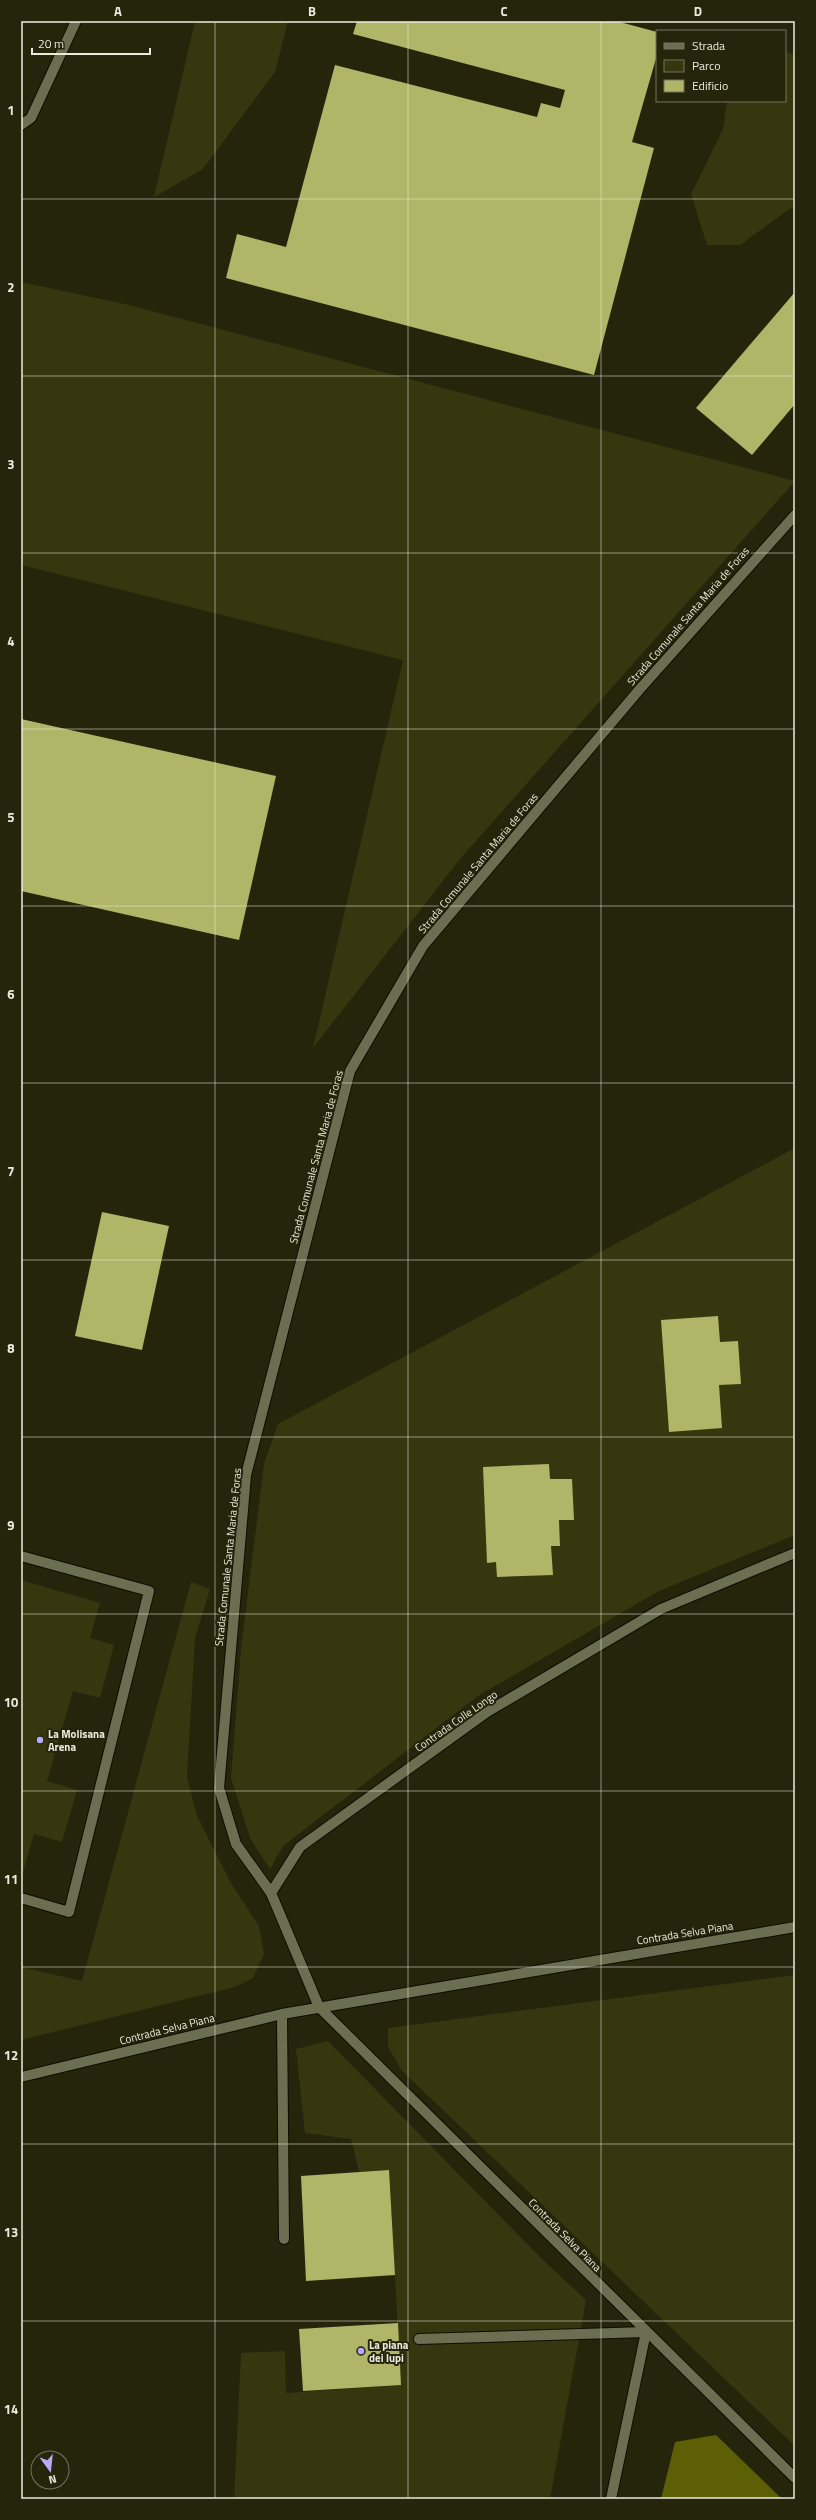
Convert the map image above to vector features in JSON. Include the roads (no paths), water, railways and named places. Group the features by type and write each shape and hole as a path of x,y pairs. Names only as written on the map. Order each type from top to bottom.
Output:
{"street":[{"path":"21,126 32,118 76,21"},
{"name":"Strada Comunale Santa Maria de Foras","path":"271,1893 236,1844 219,1788 246,1475 350,1071 423,946 639,690 795,516"},
{"name":"Contrada Colle Longo","path":"271,1893 300,1847 487,1712 661,1609 795,1553"},
{"path":"21,1556 149,1591 69,1912 21,1898"},
{"path":"271,1893 319,2007"},
{"name":"Contrada Selva Piana","path":"21,2077 282,2014 795,1927"},
{"name":"Contrada Selva Piana","path":"319,2007 795,2478"},
{"path":"282,2014 284,2239"},
{"path":"419,2339 646,2332 611,2499"}],"place":[{"name":"La Molisana Arena","path":"40,1740"},
{"name":"La piana dei lupi","path":"361,2351"}]}
